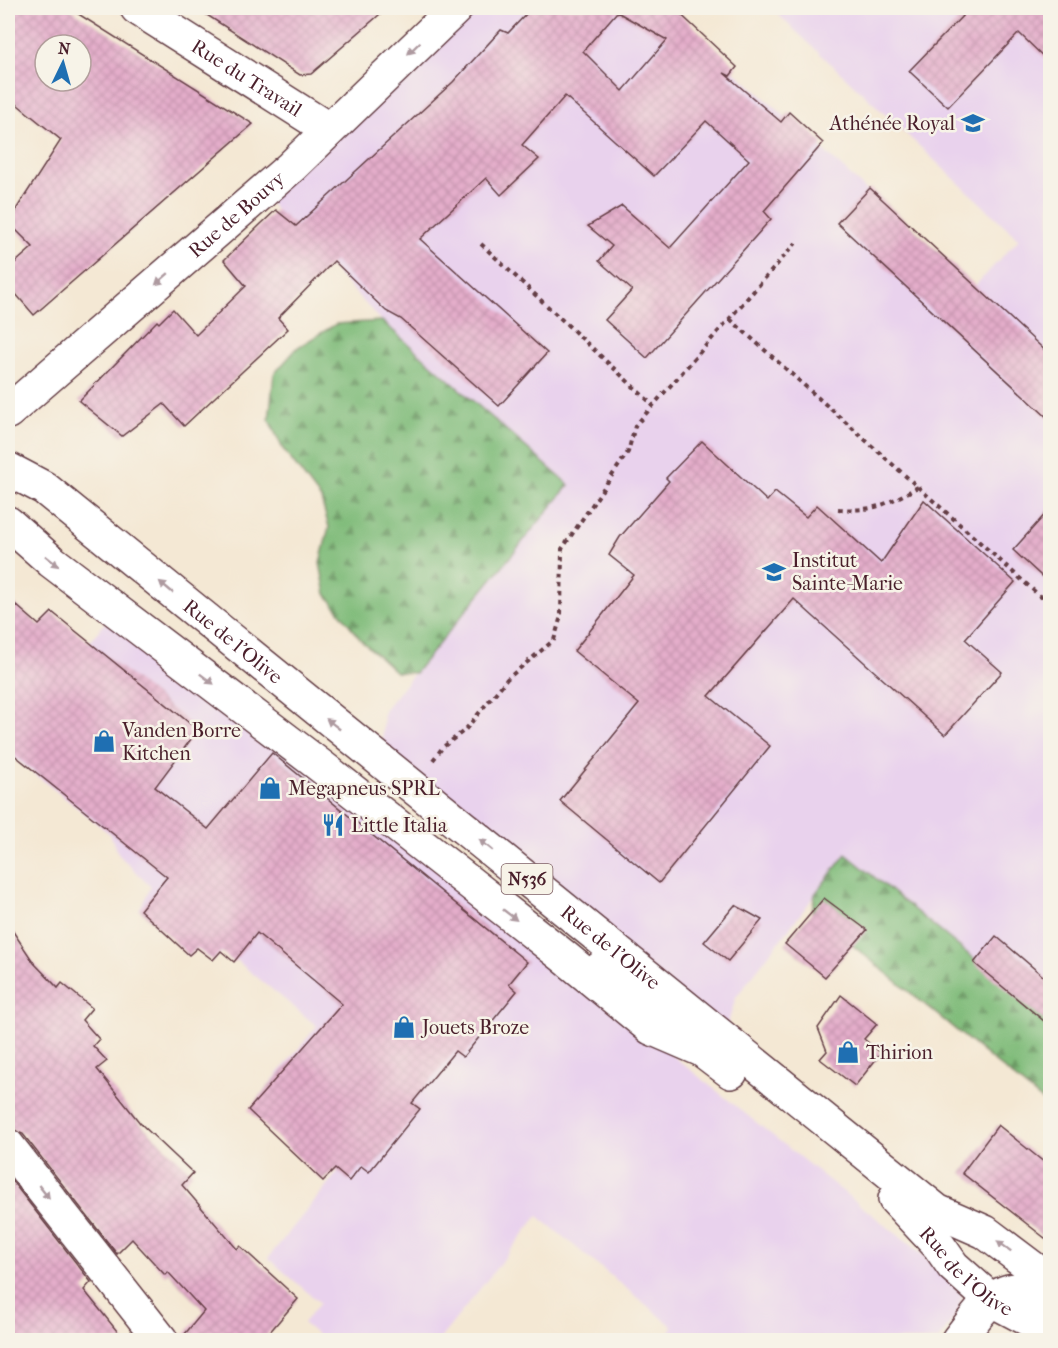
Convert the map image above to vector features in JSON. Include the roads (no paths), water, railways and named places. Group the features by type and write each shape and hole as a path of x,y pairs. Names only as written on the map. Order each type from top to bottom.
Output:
{"main road":[{"name":"Rue du Travail","path":"137,8 328,129"},
{"name":"Rue de Bouvy","path":"8,412 291,167 456,8"},
{"name":"Rue de l'Olive","path":"8,469 44,488 937,1211 986,1232 1050,1281"},
{"name":"Rue de l'Olive","path":"8,523 51,561 322,767 593,979 651,1028 702,1050 878,1186 915,1220 953,1266 990,1299 1050,1331"},
{"path":"593,979 601,968 620,978 659,1013 719,1043 732,1047"},
{"path":"8,1146 162,1341"},
{"path":"958,1341 990,1299 1020,1288 1035,1292 1050,1304"}],"place":[{"name":"Athénée Royal","path":"973,123"},
{"name":"Institut Sainte-Marie","path":"774,572"},
{"name":"Vanden Borre Kitchen","path":"104,741"},
{"name":"Megapneus SPRL","path":"270,788"},
{"name":"Little Italia","path":"333,825"},
{"name":"Jouets Broze","path":"404,1027"},
{"name":"Thirion","path":"848,1052"}]}
